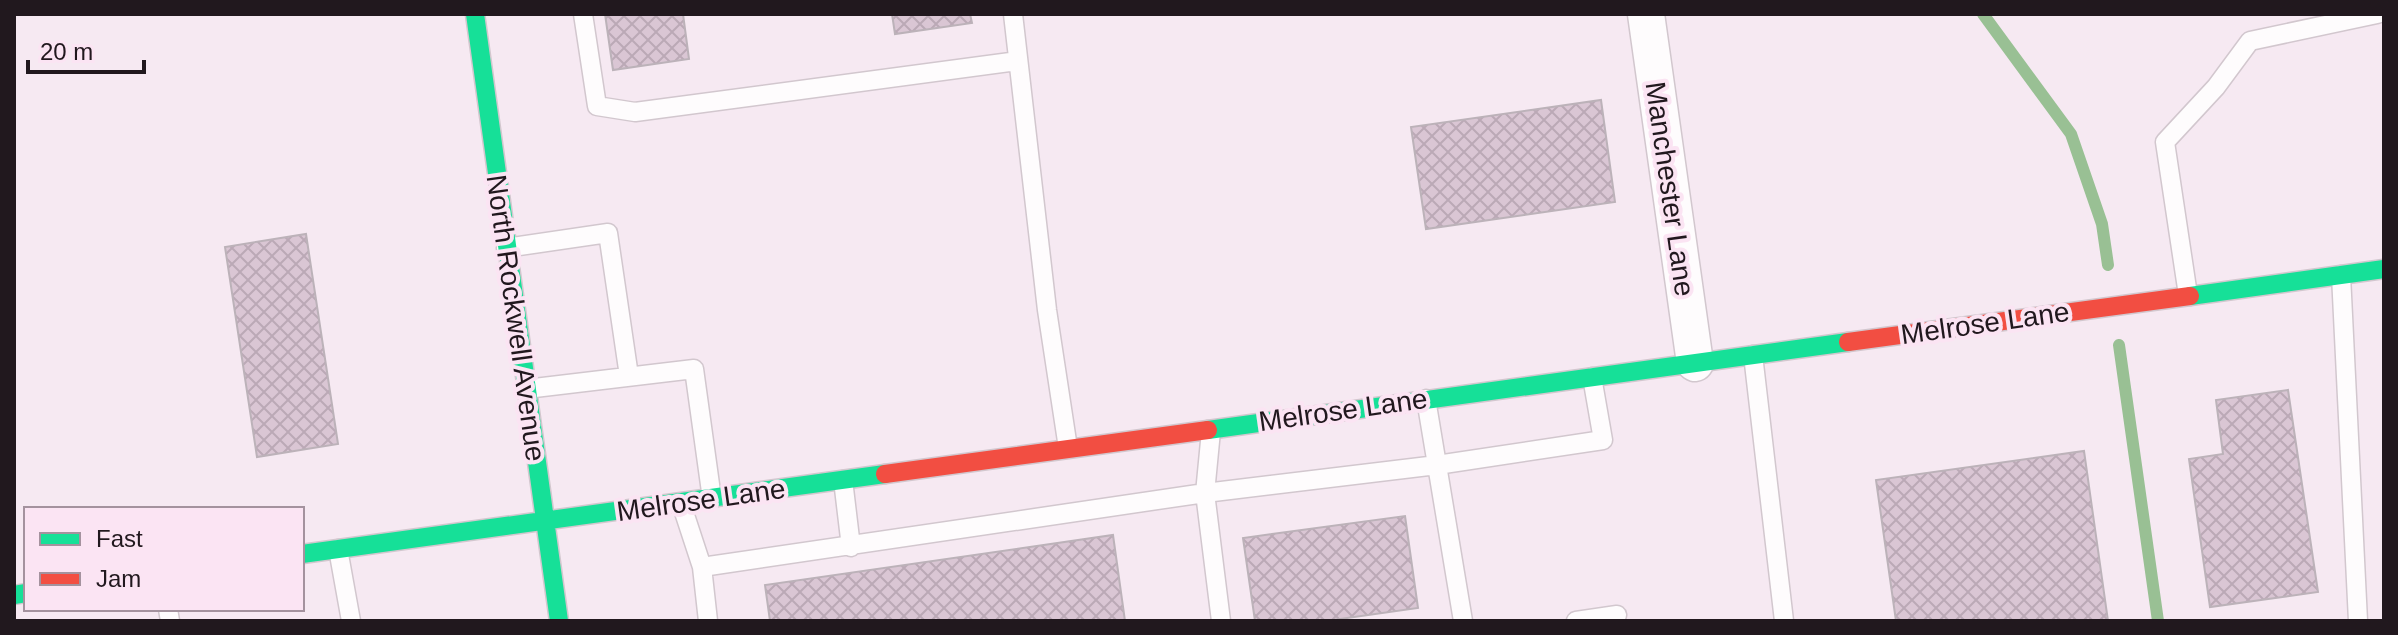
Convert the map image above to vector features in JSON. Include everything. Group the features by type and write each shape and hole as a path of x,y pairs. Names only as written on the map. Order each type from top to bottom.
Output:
{"street":[{"name":"North Rockwell Avenue","path":"475,14 559,621"},
{"name":"Manchester Lane","path":"1646,14 1695,363"},
{"name":"Melrose Lane","path":"304,554 2384,269"}],"lane":[{"path":"583,14 597,106 635,112 1018,61"},
{"path":"1013,14 1047,310 1068,448"},
{"path":"2188,295 2165,142 2216,87 2250,41 2377,14"},
{"path":"506,248 608,233 629,376"},
{"path":"2341,275 2358,621"},
{"path":"1753,355 1784,621"},
{"path":"526,389 694,369 712,499"},
{"path":"702,567 1205,493 1437,465 1603,440 1592,377"},
{"path":"1426,399 1463,621"},
{"path":"1211,428 1205,493 1221,621"},
{"path":"843,480 851,547"},
{"path":"681,503 702,567 708,621"},
{"path":"338,549 351,621"},
{"path":"1576,621 1617,615"}],"building":[{"path":"605,14 683,14 689,59 613,70"},
{"path":"892,14 970,14 972,23 895,34"},
{"path":"1601,100 1615,202 1426,229 1411,127"},
{"path":"306,234 338,444 257,457 225,247"},
{"path":"2288,390 2318,592 2210,607 2189,459 2223,454 2216,400"},
{"path":"2084,451 2108,621 1896,621 1876,480"},
{"path":"1405,516 1418,608 1326,621 1255,621 1243,538"},
{"path":"1113,535 1125,621 770,621 765,585"}],"waterway":[{"path":"1983,14 2071,134 2102,224 2108,265"},
{"path":"2119,345 2158,621"}],"traffic: fast":[{"path":"475,14 559,621"},
{"path":"2190,296 2384,269"},
{"path":"1208,430 1848,342"},
{"path":"304,554 885,474"},
{"path":"14,595 24,593"}],"traffic: jam":[{"path":"1848,342 2190,296"},
{"path":"885,474 1208,430"}]}
